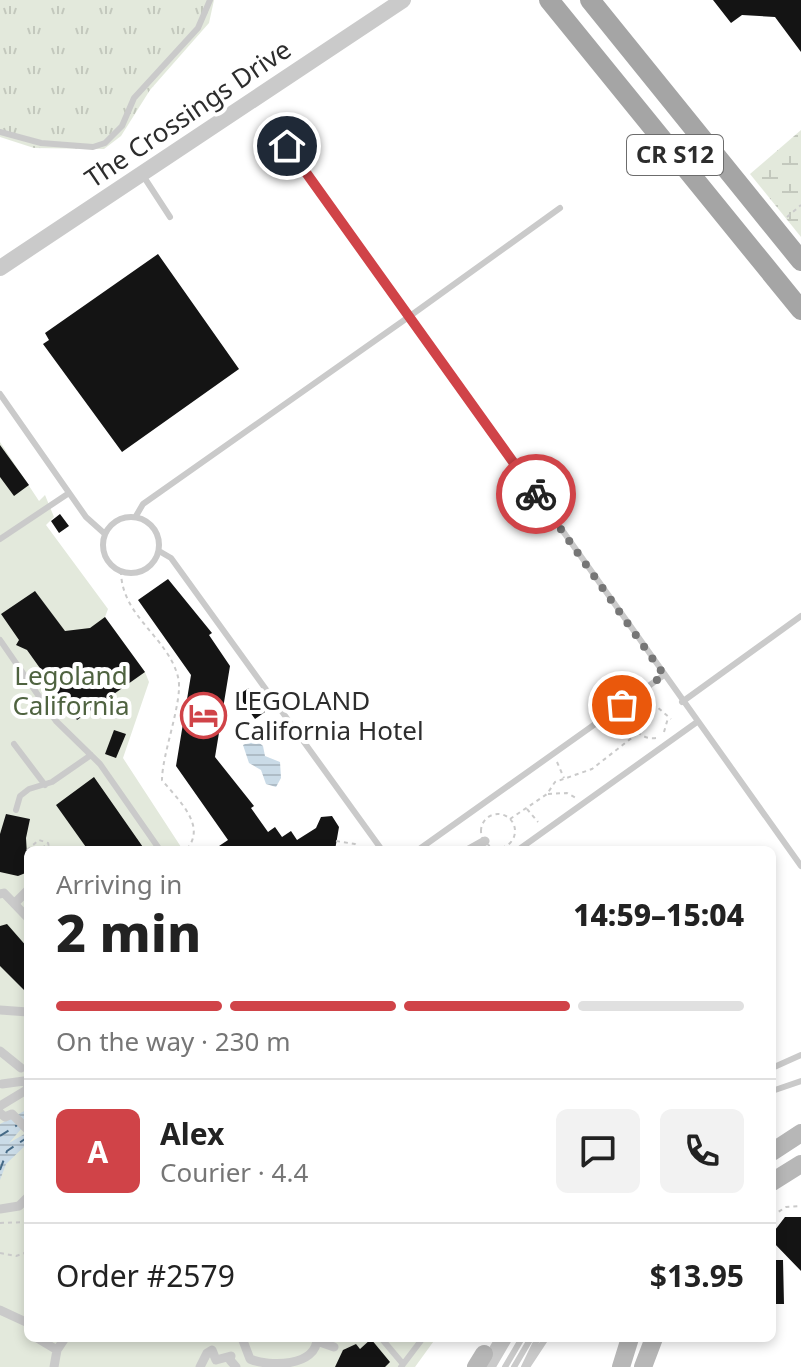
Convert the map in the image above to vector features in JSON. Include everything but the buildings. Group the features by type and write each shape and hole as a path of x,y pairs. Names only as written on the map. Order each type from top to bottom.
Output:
{"main road":[{"name":"CR S12","path":"549,0 801,310"},
{"name":"CR S12","path":"590,0 801,261"},
{"path":"776,1149 801,1133"},
{"path":"776,1180 801,1164"},
{"path":"621,1367 629,1342"},
{"path":"643,1367 652,1342"}],"street":[{"name":"The Crossings Drive","path":"0,268 403,0"},
{"path":"476,846 485,841"},
{"path":"0,894 4,893 24,913"},
{"path":"15,903 24,894"},
{"path":"0,1010 24,1012"},
{"path":"0,1051 21,1068"},
{"path":"2,1084 24,1081"},
{"path":"24,1092 7,1112 24,1127"},
{"path":"0,1209 19,1206 24,1201"},
{"path":"0,1310 24,1320"},
{"path":"44,1342 57,1350"},
{"path":"54,1367 57,1350 62,1342"},
{"path":"215,1357 243,1342 250,1359 261,1366 306,1365 316,1342"},
{"path":"322,1342 334,1347"},
{"path":"485,1356 500,1342"},
{"path":"200,1367 212,1350 216,1360 231,1356 230,1360 236,1367"}],"lane":[{"path":"0,132 41,143 93,147 105,143 122,126 134,98 198,28 210,0"},
{"path":"287,146 801,866"},
{"path":"142,174 170,217"},
{"path":"136,516 143,504 560,208"},
{"path":"0,394 86,517 105,534 107,559 121,571 145,570 159,551 157,533 152,525 136,516 117,520 105,534"},
{"path":"0,539 69,493"},
{"path":"159,551 171,558 379,846"},
{"path":"682,702 801,616"},
{"path":"0,640 56,721 91,755 157,846"},
{"path":"424,846 664,675"},
{"path":"524,846 697,722"},
{"path":"14,744 45,785"},
{"path":"16,810 20,796 29,789 45,785 91,755"},
{"path":"776,1066 801,1055"},
{"path":"776,1091 801,1081"},
{"path":"384,1342 402,1366 420,1342"},
{"path":"505,1367 520,1342"},
{"path":"514,1367 529,1342"},
{"path":"526,1367 536,1342"},
{"path":"526,1367 543,1342"}],"path":[{"path":"774,227 801,205"},
{"path":"121,571 123,595 172,664 180,682 162,780 195,827 194,838 189,846"},
{"path":"650,705 661,706 670,719 661,736 650,739 638,733 634,723 639,710 650,705"},
{"path":"510,819 547,794 555,782 592,769 638,733"},
{"path":"553,755 564,779"},
{"path":"547,794 567,793 584,802"},
{"path":"526,808 542,826"},
{"path":"493,846 485,841 482,830 486,819 496,814 510,819"},
{"path":"504,846 515,835 510,819"},
{"path":"32,846 39,840 48,843 48,846"},
{"path":"336,841 356,846"},
{"path":"776,1213 786,1207 801,1206"},
{"path":"0,1223 24,1222"},
{"path":"0,1253 6,1256 24,1253"}],"green space":[{"path":"0,0 214,0 209,23 150,90 121,136 104,149 34,148 0,137"},
{"path":"801,130 801,237 750,174"},
{"name":"Legoland California","path":"0,442 39,501 45,495 54,517 46,525 108,609 105,617 145,672 149,682 123,758 180,846 24,846 24,1342 433,1342 415,1367 0,1367"}],"water":[{"path":"255,739 263,746 265,756 280,762 281,778 276,787 266,784 261,770 249,763 243,745"},
{"path":"24,1111 24,1126 9,1143 24,1134 24,1147 6,1164 0,1180 0,1124"}],"ferry route":[{"path":"0,1136 19,1124"},
{"path":"0,1170 7,1151 24,1140"}],"way so far":[{"path":"536,494 664,675 622,705"}],"place":[{"name":"LEGOLAND California Hotel","path":"203,716"}],"route":[{"path":"287,146 536,494"}]}
